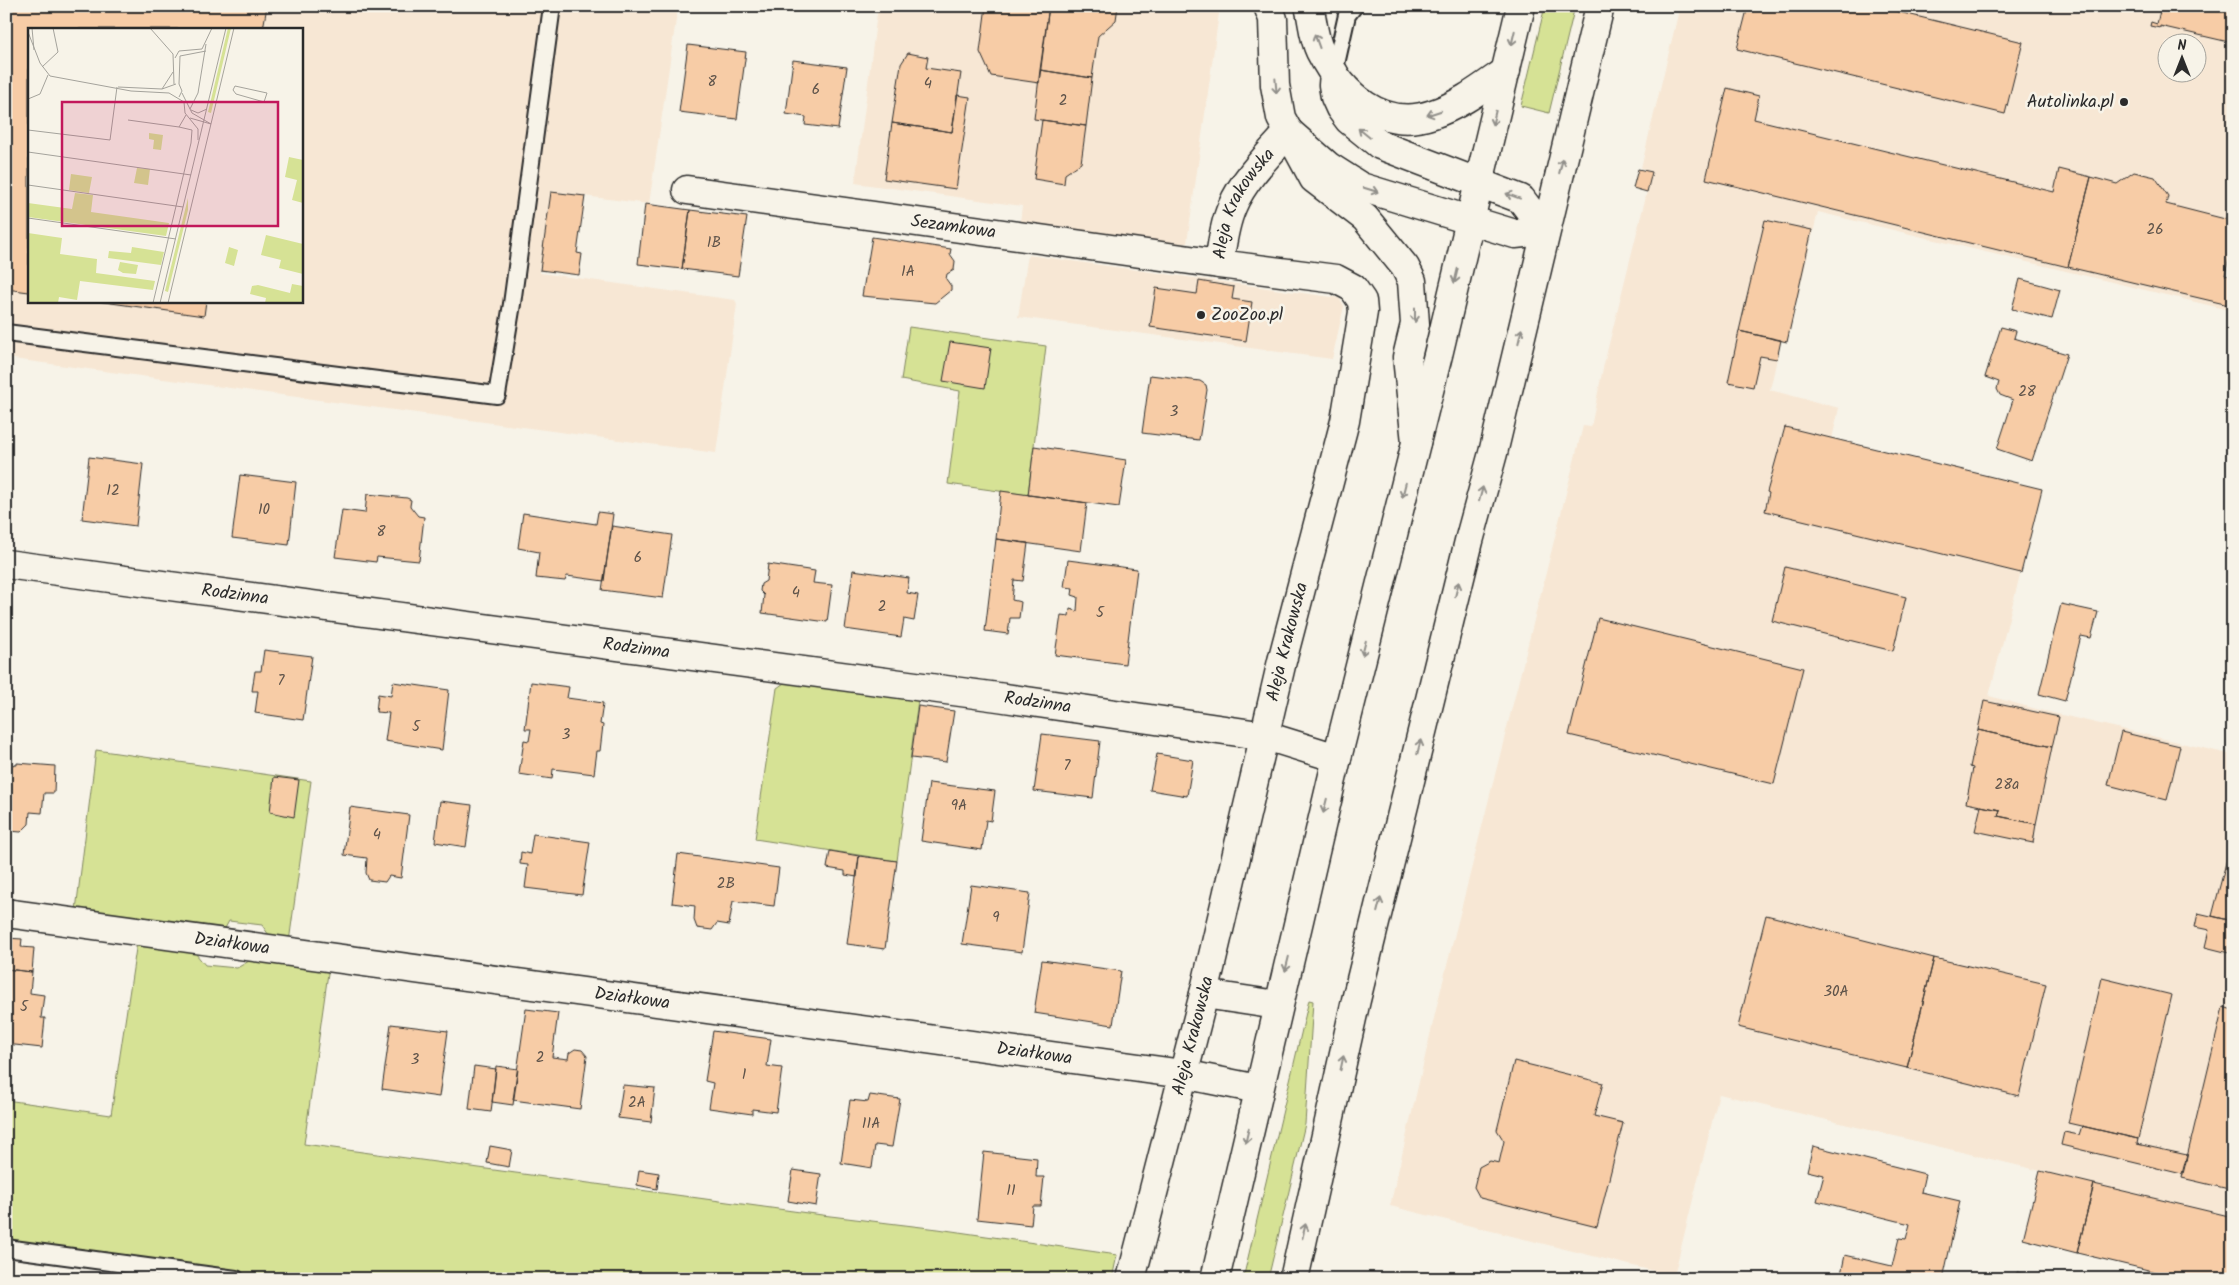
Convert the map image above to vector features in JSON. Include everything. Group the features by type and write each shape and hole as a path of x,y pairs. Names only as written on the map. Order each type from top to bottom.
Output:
{"street":[{"path":"1268,6 1273,19 1277,102 1281,118 1288,132 1314,179 1365,218 1405,267 1412,281 1415,324 1407,357 1416,443"},
{"path":"1310,6 1314,34 1320,51 1334,72 1346,89 1362,105 1385,115 1415,117 1432,114 1455,104 1506,71"},
{"path":"1214,1279 1277,1005 1469,221 1480,184 1521,6"},
{"path":"1294,1279 1356,1000 1469,541 1493,453 1600,6"},
{"path":"1334,72 1333,85 1335,97 1340,108 1349,120 1380,146 1521,199 1545,230"},
{"path":"1288,132 1328,166 1361,187 1515,234 1545,230"},
{"name":"Aleja Krakowska","path":"1131,1279 1204,994 1266,736 1282,661 1345,422 1363,312 1362,301 1353,288 1336,279 1219,264 1224,232 1232,205 1255,170 1288,132"},
{"name":"Sezamkowa","path":"687,190 1219,264"},
{"name":"Rodzinna","path":"6,564 945,689 1266,736 1337,758"},
{"name":"Działkowa","path":"6,913 1183,1074 1258,1089"},
{"path":"1204,994 1277,1005"}],"lane":[{"path":"6,333 497,396 512,304 552,6"},
{"path":"1334,72 1347,15 1354,6"},
{"path":"6,1248 236,1279"}],"shaded area":[{"path":"6,6 678,6 649,204 551,192 540,273 735,300 737,304 716,453 6,358"},
{"path":"878,6 1220,6 1187,243 1166,244 1023,229 1020,222 1022,206 855,183"},
{"path":"1680,6 2233,6 2233,240 2225,275 2233,277 2233,311 1818,212 1787,342 1781,341 1770,390 1839,408 1832,439 2042,489 1989,696 2036,709 2233,755 2233,1217 1719,1094 1674,1276 1390,1206 1439,997 1583,426 1591,427 1603,368 1652,172 1641,168"},
{"path":"1028,255 1339,298 1344,306 1332,359 1018,317"}],"green space":[{"path":"1545,6 1575,6 1549,113 1521,106"},
{"path":"909,327 1046,346 1028,495 948,484 960,391 901,380"},
{"path":"784,683 918,700 897,861 755,839 777,688"},
{"path":"96,750 311,781 289,942 273,941 262,925 229,921 223,932 76,910"},
{"path":"137,942 191,948 205,965 237,968 256,957 329,966 304,1144 822,1215 938,1229 1117,1255 1112,1279 280,1279 6,1242 6,1100 111,1115"},
{"path":"1309,1000 1313,1001 1305,1124 1268,1279 1243,1279"}],"building":[{"path":"6,6 267,6 263,28 28,28 28,292 6,289"},
{"path":"986,6 1049,6 1039,83 991,76 980,52"},
{"path":"1049,6 1118,6 1116,20 1098,36 1092,78 1040,70"},
{"path":"1748,6 1874,6 2023,42 2005,114 1737,49"},
{"path":"2161,6 2233,6 2233,43 2206,37 2206,32 2186,32 2160,26 2160,28 2150,26 2151,22 2157,24"},
{"path":"688,45 746,52 737,119 679,112"},
{"path":"908,53 928,57 926,68 961,73 952,132 892,123 901,64"},
{"path":"793,60 847,67 838,129 805,125 806,117 786,114"},
{"path":"1040,70 1092,78 1086,126 1034,119"},
{"path":"1727,88 1759,96 1754,119 2054,192 2059,169 2091,177 2068,267 1706,179"},
{"path":"957,95 970,97 956,189 884,179 892,123 952,132"},
{"path":"1042,120 1086,126 1081,163 1065,174 1064,184 1034,179"},
{"path":"1638,169 1652,172 1647,192 1633,188"},
{"path":"2134,172 2155,177 2168,196 2166,204 2233,221 2233,240 2225,275 2233,277 2233,306 2068,267 2091,177 2117,184"},
{"path":"551,192 585,196 577,253 582,254 579,275 540,270"},
{"path":"645,204 690,210 682,269 638,264"},
{"path":"690,210 747,217 738,276 682,269"},
{"path":"1765,220 1812,230 1787,342 1739,331"},
{"path":"872,237 951,249 950,254 955,261 954,270 947,274 946,279 951,286 951,290 935,303 862,296"},
{"path":"2020,279 2060,290 2052,319 2012,309"},
{"name":"ZooZoo.pl","path":"1199,281 1234,287 1232,299 1252,302 1246,341 1150,327 1156,288 1197,294"},
{"path":"104,302 206,302 204,316"},
{"path":"2001,327 2016,331 2014,338 2067,354 2032,461 1997,449 2013,400 2000,395 1997,389 1999,382 1985,377"},
{"path":"1739,331 1781,340 1777,359 1760,356 1753,387 1728,382"},
{"path":"950,342 991,348 985,388 943,381"},
{"path":"1150,375 1200,381 1206,385 1207,390 1199,440 1142,433"},
{"path":"1785,427 2042,489 2021,573 1765,511 1769,493 1767,492"},
{"path":"1034,446 1126,460 1119,507 1028,495"},
{"path":"89,457 143,464 136,526 82,519"},
{"path":"240,475 296,482 289,545 232,538"},
{"path":"1001,491 1087,503 1081,551 996,539"},
{"path":"367,494 411,500 410,506 418,516 424,517 419,561 377,557 376,562 335,557 342,510 365,513"},
{"path":"598,512 613,514 604,581 567,576 565,581 536,578 539,552 518,548 523,513 596,524"},
{"path":"612,526 672,535 663,598 602,590"},
{"path":"996,539 1028,543 1023,581 1014,580 1012,600 1021,602 1019,618 1010,618 1008,634 985,631"},
{"path":"1068,560 1137,569 1125,664 1055,655 1061,615 1069,616 1070,609 1077,611 1078,597 1072,595 1073,588 1064,587"},
{"path":"768,564 815,571 813,583 832,585 827,622 762,613 764,595 760,591 761,584 766,581"},
{"path":"1785,567 1906,597 1893,651 1772,621"},
{"path":"853,570 909,578 907,593 918,595 914,621 904,619 901,637 845,629"},
{"path":"2061,604 2098,612 2091,638 2081,636 2065,701 2039,694"},
{"path":"1598,618 1803,668 1774,784 1569,735"},
{"path":"264,650 312,656 303,720 255,713 258,691 252,691 255,671 261,671"},
{"path":"393,682 449,690 442,750 385,741 389,713 376,712 378,694 391,696"},
{"path":"531,682 569,687 567,698 603,703 600,724 603,725 600,751 597,751 594,774 553,769 552,779 519,774 524,740 529,741 531,729 525,729"},
{"path":"1984,701 2059,717 2052,747 1978,730"},
{"path":"918,706 954,711 946,762 911,758"},
{"path":"1978,730 2052,747 2036,824 1998,816 2000,810 1966,803 1973,768 1970,767"},
{"path":"2121,732 2180,746 2167,800 2108,785"},
{"path":"1042,734 1100,741 1093,798 1034,791"},
{"path":"1157,754 1193,760 1187,796 1150,790"},
{"path":"17,763 55,766 54,793 44,793 42,813 30,812 29,824 21,832 9,831 6,833 6,764 17,765"},
{"path":"274,777 299,780 294,817 270,812"},
{"path":"929,783 995,791 991,821 986,820 982,850 921,841"},
{"path":"440,801 472,805 466,847 435,842"},
{"path":"1981,806 2000,810 1998,816 2036,824 2033,843 1975,831"},
{"path":"350,807 409,815 401,878 389,876 385,882 369,880 366,873 367,858 344,855"},
{"path":"533,834 590,842 582,895 525,888 528,865 520,864 521,852 530,854"},
{"path":"2233,836 2233,921 2212,916"},
{"path":"830,851 859,856 857,877 845,875 845,871 827,868"},
{"path":"678,854 779,868 774,906 733,901 729,925 717,923 712,930 697,928 694,920 695,906 672,903"},
{"path":"859,856 897,861 885,949 847,944"},
{"path":"971,885 1030,893 1022,952 962,944"},
{"path":"2198,913 2233,921 2233,954 2205,947 2209,930 2195,927"},
{"path":"1766,915 1934,958 1907,1068 1738,1027"},
{"path":"6,938 22,939 21,947 34,948 32,972 6,969"},
{"path":"1934,958 2046,984 2019,1096 1907,1068"},
{"path":"1042,960 1121,971 1113,1025 1034,1013"},
{"path":"6,969 32,972 30,993 44,995 41,1018 45,1018 42,1048 6,1044"},
{"path":"2102,978 2172,995 2138,1139 2068,1123"},
{"path":"2223,1007 2233,1010 2233,1190 2182,1178"},
{"path":"526,1009 558,1013 552,1057 568,1059 569,1053 575,1049 582,1050 587,1056 580,1109 513,1100"},
{"path":"391,1024 448,1031 439,1097 382,1089"},
{"path":"713,1031 771,1039 767,1066 782,1068 776,1112 752,1109 752,1114 709,1108 713,1083 705,1081"},
{"path":"1514,1061 1603,1083 1594,1116 1623,1123 1597,1227 1480,1198 1474,1187 1479,1167 1490,1161 1499,1163 1504,1141 1497,1130"},
{"path":"474,1066 496,1069 491,1112 469,1109"},
{"path":"496,1066 518,1069 513,1105 492,1102"},
{"path":"623,1085 655,1088 651,1122 618,1118"},
{"path":"870,1095 900,1099 892,1147 875,1145 872,1168 841,1163 850,1100 868,1102"},
{"path":"2082,1126 2138,1139 2137,1144 2187,1155 2182,1174 2061,1145 2064,1132 2079,1135"},
{"path":"490,1146 512,1150 509,1167 487,1163"},
{"path":"1813,1146 1925,1174 1921,1192 1960,1201 1943,1279 1840,1279 1845,1255 1892,1266 1899,1238 1906,1239 1910,1224 1817,1201 1824,1175 1807,1171"},
{"path":"984,1152 1037,1158 1036,1177 1044,1177 1041,1206 1033,1206 1031,1225 977,1219"},
{"path":"639,1170 659,1173 657,1189 637,1185"},
{"path":"793,1170 821,1174 816,1206 788,1201"},
{"path":"2040,1171 2094,1184 2077,1253 2023,1239"},
{"path":"2094,1184 2233,1217 2233,1279 2186,1279 2077,1253"},
{"path":"2017,1272 2047,1279 2015,1279"}],"place":[{"name":"Autolinka.pl","path":"2124,102"},
{"name":"ZooZoo.pl","path":"1201,315"}]}
